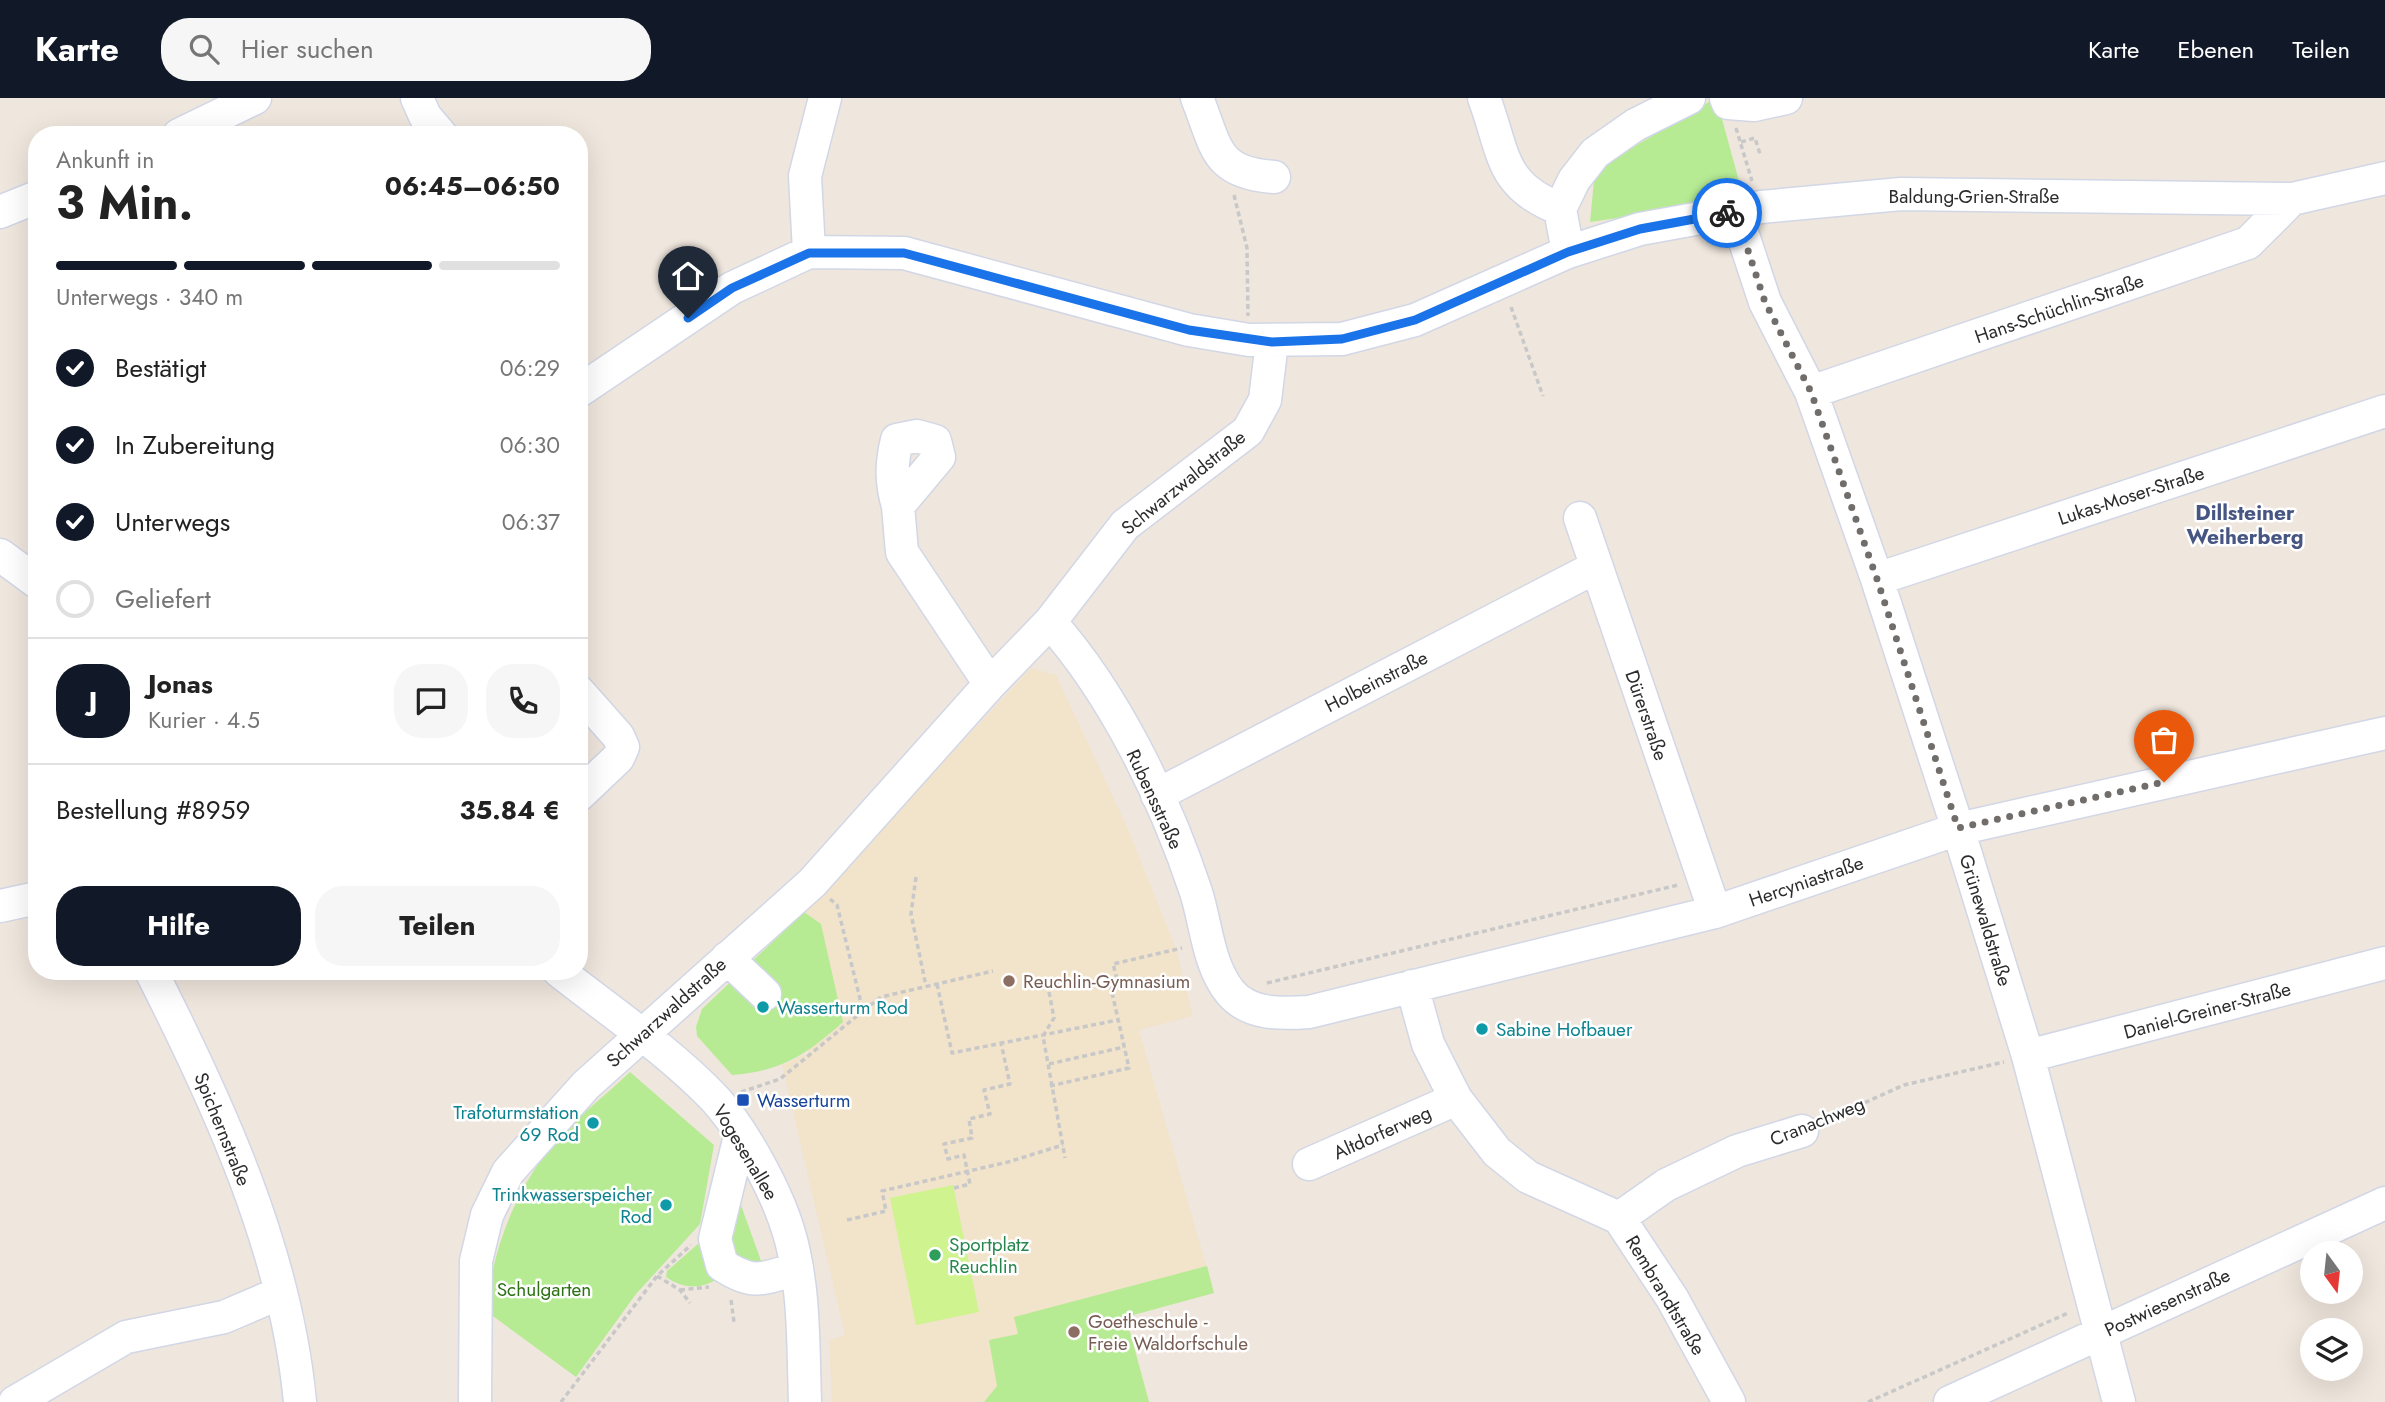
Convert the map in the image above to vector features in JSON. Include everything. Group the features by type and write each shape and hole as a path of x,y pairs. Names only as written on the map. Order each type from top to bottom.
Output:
{"street":[{"path":"417,98 425,116 433,126"},
{"path":"809,253 805,176 825,98"},
{"path":"1197,98 1223,160 1247,175 1274,177"},
{"path":"1485,98 1513,180 1538,201 1560,209"},
{"path":"588,385 732,288 809,253 904,253 1189,330 1260,341 1342,339 1415,320 1568,252 1560,209 1574,180 1595,153 1634,125 1689,98"},
{"path":"1731,112 1728,103 1754,105 1786,98"},
{"path":"196,126 250,99"},
{"name":"Baldung-Grien-Straße","path":"1568,252 1640,229 1735,211 1902,194 2292,199 2385,178"},
{"name":"Hans-Schüchlin-Straße","path":"1811,392 2248,243 2292,199"},
{"path":"0,212 28,201"},
{"name":"Grünewaldstraße","path":"1735,211 1765,302 1811,392 1877,579 1958,828 2028,1056 2119,1402"},
{"name":"Schwarzwaldstraße","path":"475,1402 473,1330 476,1261 487,1215 508,1172 545,1128 640,1033 812,883 989,684 1050,622 1125,525 1248,431 1265,400 1260,341"},
{"name":"Lukas-Moser-Straße","path":"1877,579 2385,411"},
{"path":"898,506 902,552 989,684"},
{"name":"Dürerstraße","path":"1580,518 1715,912"},
{"path":"0,555 28,575"},
{"name":"Holbeinstraße","path":"1157,795 1596,567"},
{"name":"Rubensstraße","path":"1050,622 1077,653 1106,698 1157,795 1196,891 1219,974 1230,992"},
{"path":"588,702 618,736 623,747 618,758 588,786"},
{"name":"Hercyniastraße","path":"1230,992 1260,1011 1284,1014 1309,1012 1715,912 1958,828 2385,733"},
{"path":"0,906 28,900"},
{"path":"727,958 765,994"},
{"name":"Daniel-Greiner-Straße","path":"2028,1056 2385,963"},
{"name":"Spichernstraße","path":"156,980 193,1054 259,1221 281,1293 300,1402"},
{"name":"Vogesenallee","path":"571,980 640,1033 715,1100 740,1136 773,1193 789,1233 797,1268 805,1402"},
{"name":"Rembrandtstraße","path":"1412,986 1428,1044 1456,1099 1497,1152 1528,1177 1619,1219 1672,1298 1729,1402"},
{"name":"Altdorferweg","path":"1309,1164 1456,1099"},
{"name":"Cranachweg","path":"1619,1219 1666,1185 1737,1152 1802,1131"},
{"path":"740,1136 715,1239 722,1265 742,1278 759,1279 797,1268"},
{"name":"Postwiesenstraße","path":"1950,1402 2385,1203"},
{"path":"15,1402 126,1337 224,1317 281,1293"}],"path":[{"path":"1731,112 1754,186"},
{"path":"1741,142 1755,138 1760,154"},
{"path":"1234,196 1247,248 1260,341"},
{"path":"1508,299 1543,396"},
{"path":"916,877 911,915 926,986"},
{"path":"1230,992 1704,879"},
{"path":"812,883 837,905 863,1012"},
{"path":"1050,1086 1129,1068 1111,988 1119,986 1113,964 1210,942"},
{"path":"715,1100 780,1079 881,997 993,971"},
{"path":"937,984 953,1054 1118,1020"},
{"path":"1049,992 1054,1018 1043,1036 1065,1158"},
{"path":"954,1188 970,1184 968,1171 964,1155 948,1159 944,1144 972,1138 968,1119 990,1114 984,1090 1010,1084 1001,1042"},
{"path":"1049,1063 1124,1046"},
{"name":"Cranachweg","path":"1802,1131 1904,1085 2028,1056"},
{"path":"847,1220 886,1211 882,1191 1063,1145"},
{"path":"561,1402 657,1276 718,1222"},
{"path":"657,1276 680,1290 690,1303"},
{"path":"730,1297 734,1322"},
{"path":"1868,1402 2092,1303"}],"shaded area":[{"name":"Reuchlin-Gymnasium","path":"1031,668 1056,675 1128,829 1175,946 1193,1016 1139,1030 1214,1293 1126,1317 1149,1402 832,1402 829,1340 845,1335 782,1065 808,1053 821,924 804,912"}],"green space":[{"path":"1712,100 1722,119 1742,192 1734,201 1590,222 1595,170"},
{"path":"804,912 821,924 843,1022 817,1044 792,1059 765,1070 732,1075 697,1036 696,1027 702,1009"},
{"name":"Schulgarten","path":"630,1072 714,1145 700,1224 636,1294 576,1377 486,1311 489,1289 506,1225 538,1165 569,1127"},
{"name":"Sportplatz Reuchlin","path":"953,1185 979,1312 916,1325 890,1198"},
{"path":"738,1197 764,1269 735,1265 724,1221"},
{"path":"699,1243 704,1262 717,1279 704,1285 691,1286 666,1277 667,1271"},
{"path":"1207,1266 1214,1293 1126,1317 1149,1402 984,1402 997,1386 989,1340 1018,1334 1014,1317"}],"way so far":[{"path":"1727,213 1735,211 1765,302 1811,392 1877,579 1958,828 2164,782"}],"place":[{"name":"Reuchlin-Gymnasium","path":"1009,981"},
{"name":"Wasserturm Rod","path":"763,1007"},
{"name":"Sabine Hofbauer","path":"1482,1029"},
{"name":"Wasserturm","path":"743,1100"},
{"name":"Trafoturmstation 69 Rod","path":"593,1123"},
{"name":"Trinkwasserspeicher Rod","path":"666,1205"},
{"name":"Sportplatz Reuchlin","path":"935,1255"},
{"name":"Goetheschule - Freie Waldorfschule","path":"1074,1332"}],"district":[{"name":"Dillsteiner Weiherberg","path":"2245,525"}],"route":[{"path":"688,318 732,288 809,253 904,253 1189,330 1272,342 1342,339 1415,320 1568,252 1640,229 1727,213"}]}
